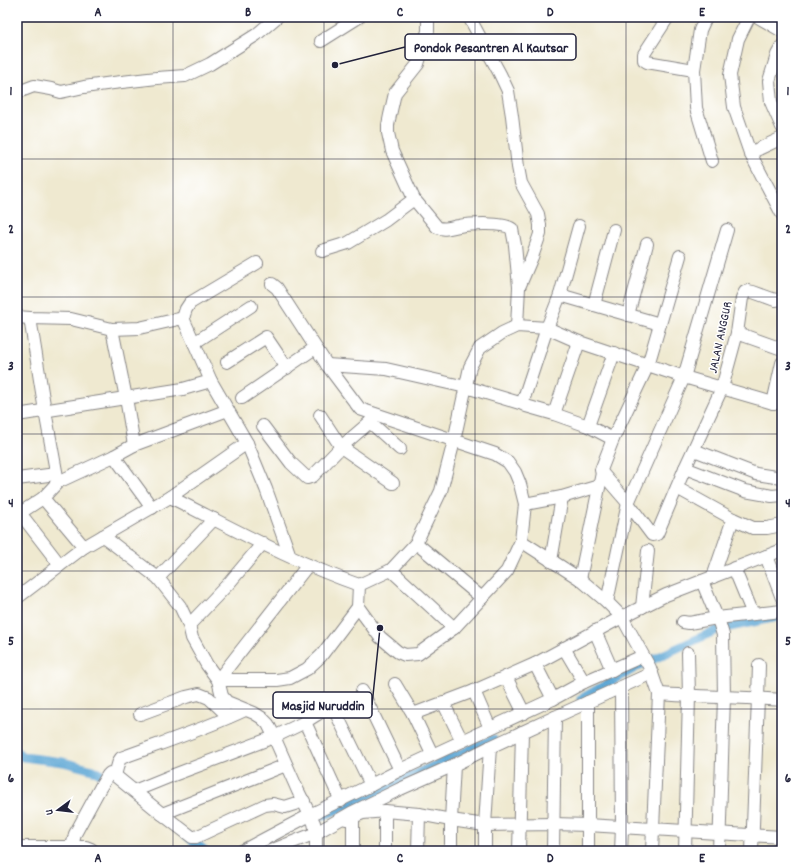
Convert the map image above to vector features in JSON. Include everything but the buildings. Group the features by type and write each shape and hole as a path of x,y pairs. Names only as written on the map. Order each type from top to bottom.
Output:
{"street":[{"path":"17,94 34,86 61,92 113,83 185,76 210,64 256,36 277,17"},
{"path":"321,41 359,17"},
{"path":"428,17 428,31 418,64 395,93 388,125 388,133 392,151 414,199 437,228 446,229 484,223 511,227 515,245 519,287 517,326"},
{"path":"470,17 508,91 521,183 538,214 540,225 540,234 519,287"},
{"path":"668,17 644,54 644,60 647,62 694,70"},
{"path":"706,17 700,30 694,70 696,108 712,161"},
{"path":"750,17 738,39 730,75 734,107 750,153 782,214"},
{"path":"758,17 782,31"},
{"path":"782,46 777,55 769,81 772,102 782,127"},
{"path":"750,153 782,138"},
{"path":"322,251 348,243 386,220 414,199"},
{"path":"523,404 547,328 560,295 579,226"},
{"path":"594,305 614,230"},
{"path":"607,602 628,503 684,377 727,230"},
{"path":"628,315 647,244"},
{"path":"580,579 602,473 601,468 648,365 680,256"},
{"path":"257,263 190,303 183,318 211,381 247,442 290,556"},
{"path":"272,284 277,288 327,365 360,409 373,418 400,449"},
{"name":"JALAN ANGGUR","path":"628,503 652,535 658,534 685,468 722,388 737,333 742,298 745,292 753,292 775,300 782,299"},
{"path":"560,295 660,324"},
{"path":"194,343 251,306"},
{"path":"17,316 30,318 71,318 112,329 139,328 183,318"},
{"path":"30,318 57,478 43,498 19,514 60,565"},
{"path":"170,497 308,565 359,585 390,570 416,543 441,492 470,367 480,348 502,333 517,326 547,328 579,342 684,377 778,403 782,363"},
{"path":"112,329 134,445"},
{"path":"737,333 782,349"},
{"path":"227,362 266,337 287,368"},
{"path":"554,414 579,342"},
{"path":"242,398 316,348"},
{"path":"588,426 614,353"},
{"path":"327,365 386,369 466,387 588,426 613,439"},
{"path":"17,415 184,389 211,381"},
{"path":"17,479 57,478 114,456 134,445 228,410"},
{"path":"320,414 341,447 393,483"},
{"path":"358,607 380,637 398,652 405,656 418,654 454,628 507,571 521,541 525,504 515,472 508,462 495,454 373,418"},
{"path":"263,426 291,463 307,478 313,476 341,447 373,418"},
{"path":"17,598 84,547 170,497 247,442"},
{"path":"694,450 756,474 782,478"},
{"path":"114,456 152,508"},
{"path":"685,468 745,491 772,496 782,495"},
{"path":"602,473 628,503"},
{"path":"525,504 562,497 599,486"},
{"path":"677,488 753,528 767,528 782,525"},
{"path":"551,561 562,497"},
{"path":"43,498 84,547"},
{"path":"158,578 214,519"},
{"path":"713,576 734,519"},
{"path":"103,536 158,578 180,606 189,625 192,638 207,665 218,680 221,694 225,700 254,713 262,718 270,727 313,823 316,851"},
{"path":"521,541 580,579 607,602 622,617 648,664 659,694 652,851"},
{"path":"189,625 230,582 263,543"},
{"path":"416,543 482,598"},
{"path":"413,714 535,664 595,631 666,595 782,550"},
{"path":"642,607 648,551"},
{"path":"766,556 782,598"},
{"path":"218,680 308,565"},
{"path":"734,568 754,614"},
{"path":"390,570 454,628"},
{"path":"702,581 723,635 724,697 719,851"},
{"path":"218,680 277,680 290,678 307,669 321,656 358,607 359,585"},
{"path":"683,622 689,623 717,618 782,611"},
{"path":"595,631 612,670"},
{"path":"564,648 584,682"},
{"path":"685,851 690,696 688,653"},
{"path":"535,664 552,699"},
{"path":"274,850 313,823 341,801 432,754 524,713 584,682 612,670 648,664"},
{"path":"335,823 351,813 400,788 454,765 522,732 621,688 648,664"},
{"path":"752,851 759,665"},
{"path":"506,677 524,713"},
{"path":"395,684 413,714 432,754"},
{"path":"621,688 621,851"},
{"path":"474,690 490,728"},
{"path":"362,691 400,770"},
{"path":"140,714 186,697 199,694 209,698 229,717"},
{"path":"659,694 782,700"},
{"path":"443,702 462,741"},
{"path":"588,702 588,851"},
{"path":"134,791 274,737 305,722 332,706 371,785"},
{"path":"115,775 120,758 170,741 245,710"},
{"path":"553,851 555,717"},
{"path":"305,722 341,801"},
{"path":"519,851 522,732"},
{"path":"485,851 485,825 490,747"},
{"path":"162,814 286,765"},
{"path":"451,851 454,765"},
{"path":"72,847 76,834 108,775 112,773 190,836 194,837 265,805 273,804 285,807 304,802"},
{"path":"242,851 313,823 335,823 363,813 385,811 419,814 485,825 588,825 782,837"},
{"path":"385,811 385,851"},
{"path":"418,851 419,814"},
{"path":"353,817 353,851"},
{"path":"20,848 86,847 93,851"}],"waterway":[{"path":"725,628 777,617"},
{"path":"581,699 633,669 719,629"},
{"path":"308,822 493,739"},
{"path":"17,752 23,757 63,762 93,770 104,776"},
{"path":"186,835 205,851"}],"place":[{"name":"Pondok Pesantren Al Kautsar","path":"335,65"},
{"name":"Masjid Nuruddin","path":"380,628"}]}
